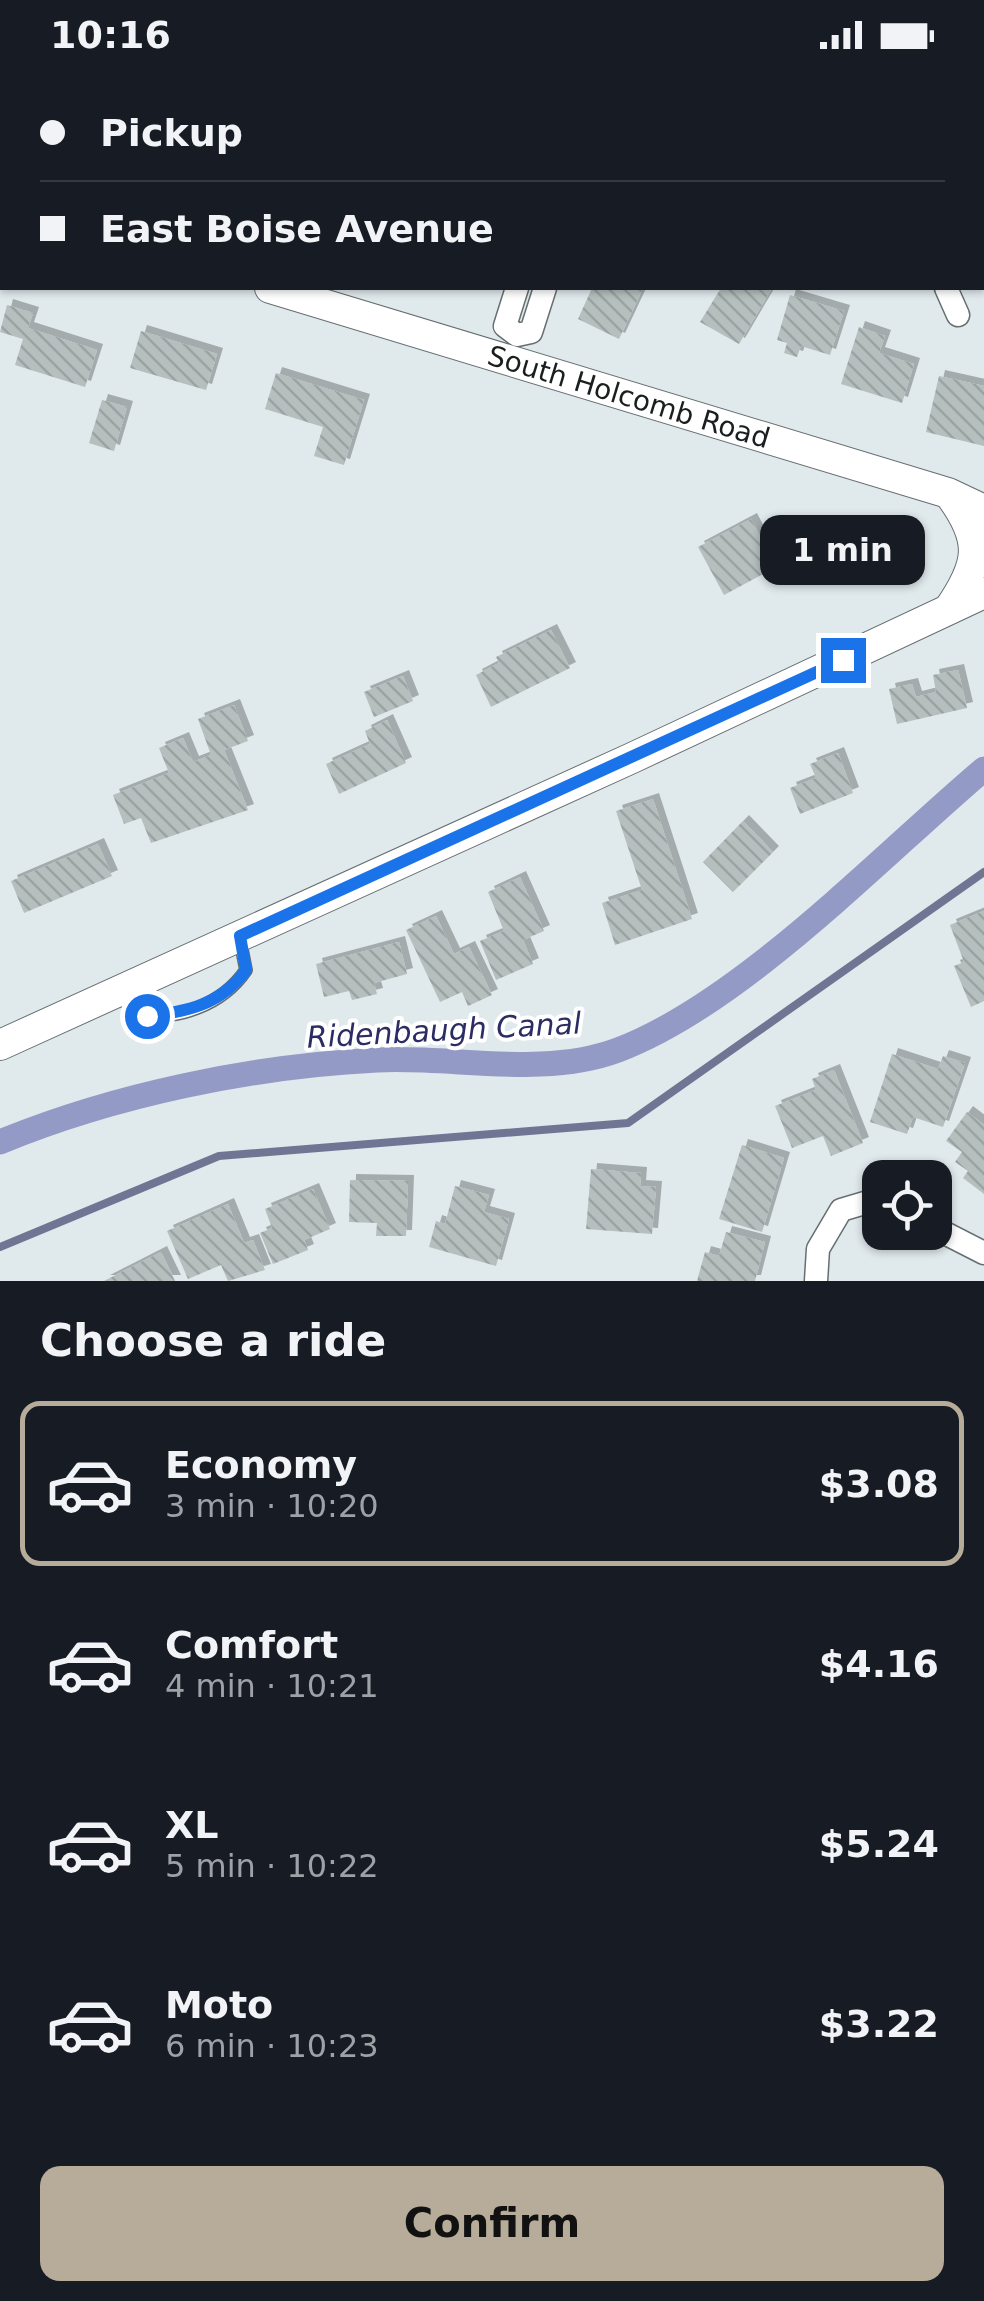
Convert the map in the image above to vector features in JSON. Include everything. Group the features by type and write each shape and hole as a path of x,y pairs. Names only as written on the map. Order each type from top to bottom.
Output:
{"street":[{"name":"South Holcomb Road","path":"278,290 513,347 948,493 984,510"},
{"path":"516,290 505,326 513,347 531,332 544,290"},
{"path":"947,290 958,315"},
{"path":"948,493 966,515 977,546 973,574 948,610"},
{"path":"0,1045 984,593"},
{"path":"816,1281 818,1249 842,1210 862,1204"},
{"path":"952,1237 984,1253"}],"lane":[{"path":"118,992 128,1009 147,1016 184,1012 223,996 246,970 240,936"}],"building":[{"path":"591,290 642,290 619,339 578,319"},
{"path":"720,290 771,290 739,344 700,322"},
{"path":"790,295 844,311 830,355 801,346 797,357 784,353 787,343 777,340"},
{"path":"7,305 33,313 28,328 97,350 85,387 15,365 23,339 0,332"},
{"path":"859,327 885,336 879,353 914,364 902,403 841,384"},
{"path":"141,331 217,354 206,390 130,368"},
{"path":"276,373 364,400 344,465 314,456 323,427 265,409"},
{"path":"939,376 984,386 984,446 926,432"},
{"path":"102,400 127,407 114,451 89,443"},
{"path":"751,519 776,567 724,595 698,547"},
{"path":"551,630 570,668 491,707 476,675 499,663 496,657"},
{"path":"958,670 967,708 897,724 889,689 912,684 916,697 936,692 933,675"},
{"path":"403,676 413,701 374,717 364,692"},
{"path":"234,705 248,741 224,750 248,810 151,843 141,818 124,824 113,795 169,773 159,748 183,738 193,762 211,755 198,719"},
{"path":"387,720 406,763 339,794 326,764 370,744 365,731"},
{"path":"838,753 853,793 800,814 790,788 816,778 810,764"},
{"path":"653,799 692,919 615,945 602,903 642,890 616,811"},
{"path":"743,821 773,852 733,892 703,862"},
{"path":"98,844 112,876 24,913 11,881"},
{"path":"520,877 544,931 523,940 533,964 496,980 480,941 504,931 488,892"},
{"path":"984,911 984,1001 971,1007 954,966 964,962 950,925"},
{"path":"436,916 454,954 469,947 492,995 468,1006 462,992 440,1002 406,930"},
{"path":"399,942 407,974 374,983 377,994 352,1000 349,991 324,997 316,964"},
{"path":"892,1054 938,1069 943,1056 965,1063 943,1127 913,1117 907,1134 870,1122"},
{"path":"834,1070 863,1143 831,1156 823,1136 792,1148 775,1106 816,1090 812,1079"},
{"path":"967,1112 984,1125 984,1194 963,1178 968,1171 955,1162 962,1152 946,1141"},
{"path":"742,1145 784,1158 762,1232 719,1219"},
{"path":"591,1169 641,1173 640,1186 656,1187 652,1234 586,1229"},
{"path":"350,1180 408,1181 406,1236 376,1236 377,1223 349,1222"},
{"path":"455,1186 489,1195 484,1212 509,1219 496,1266 429,1247 436,1221 445,1224"},
{"path":"313,1189 330,1229 304,1240 308,1250 273,1264 260,1233 272,1228 265,1209"},
{"path":"228,1204 244,1243 253,1240 265,1270 228,1281 221,1265 188,1279 167,1231"},
{"path":"726,1232 765,1242 755,1281 697,1281 705,1252 719,1256"},
{"path":"161,1252 175,1281 104,1281"}],"waterway":[{"name":"Ridenbaugh Canal","path":"0,1142 90,1110 233,1076 377,1060 560,1063 618,1050 665,1028 761,963 984,769"},
{"path":"0,1247 219,1156 628,1123 984,872"}],"route":[{"path":"147,1016 184,1012 232,990 246,970 240,936 843,660"}]}
